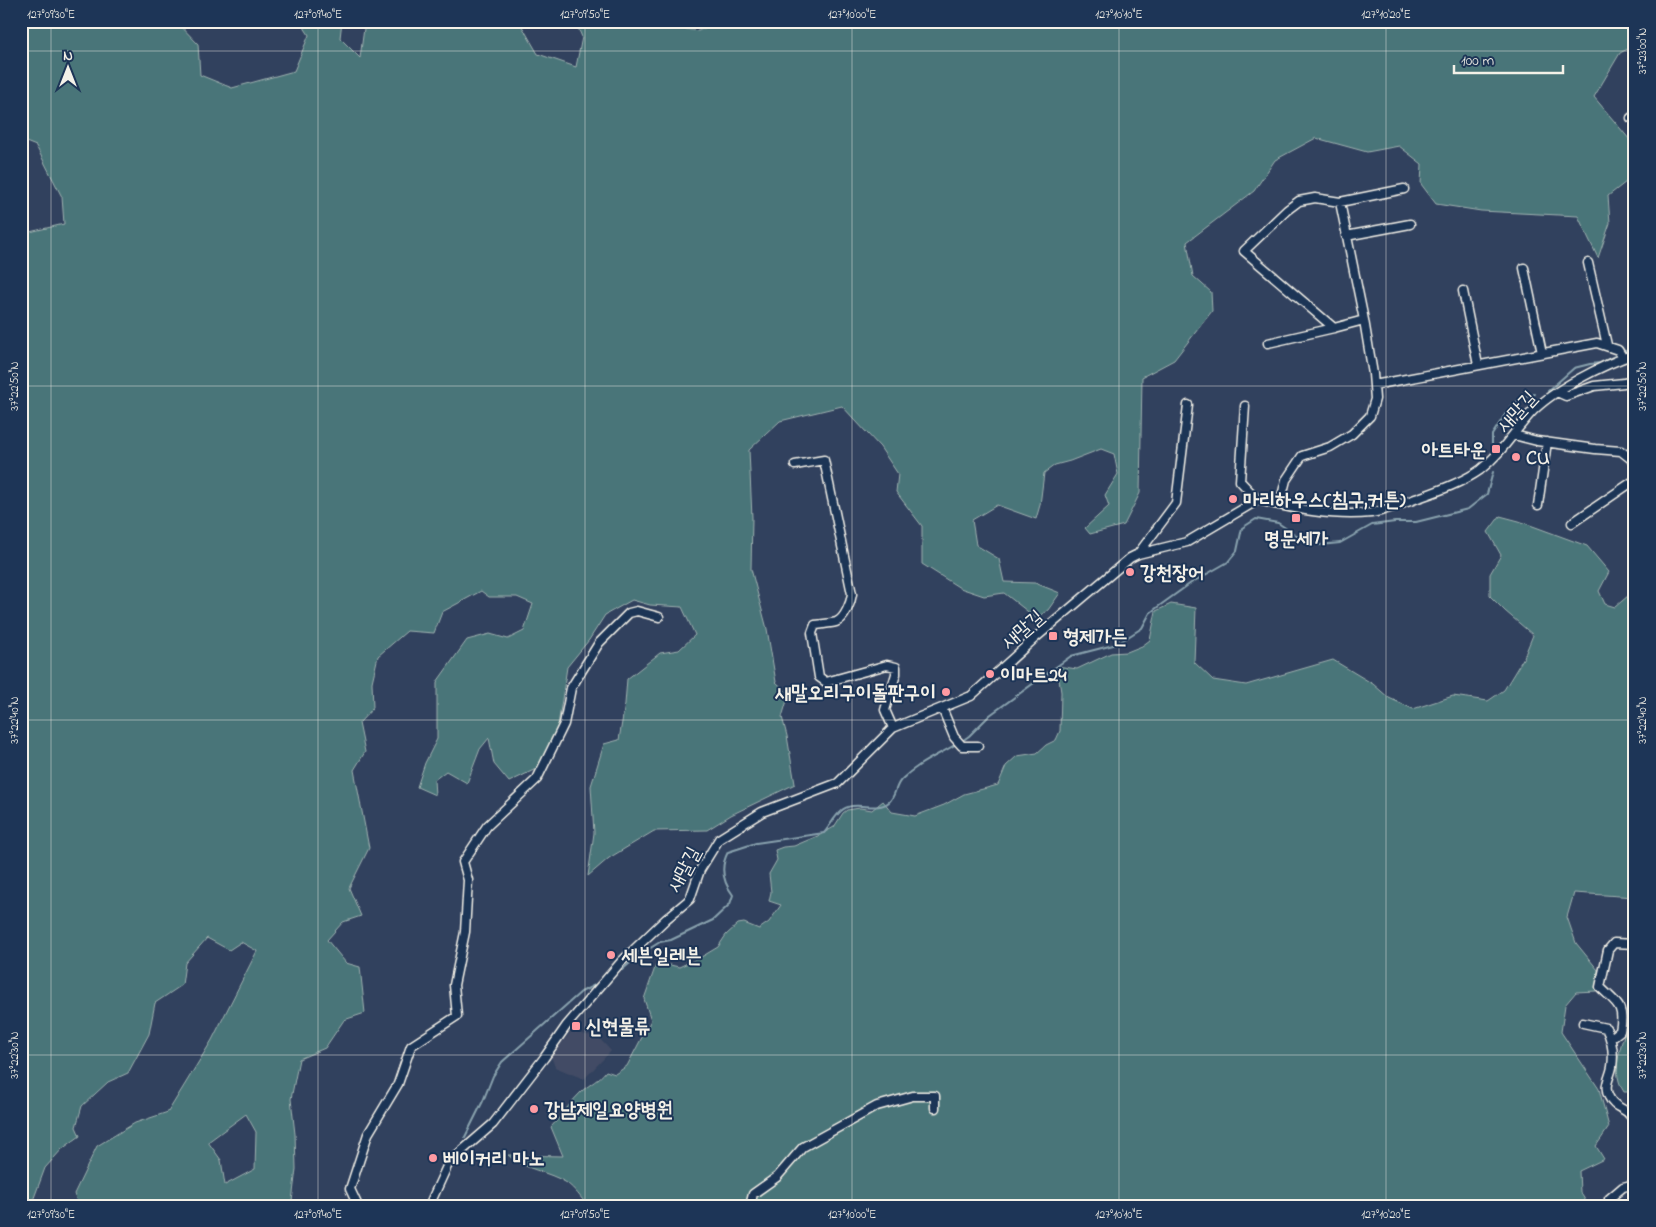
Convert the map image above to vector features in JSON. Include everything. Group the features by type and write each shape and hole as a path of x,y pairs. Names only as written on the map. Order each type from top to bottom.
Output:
{"street":[{"path":"1334,328 1244,251 1286,210 1299,201 1314,198 1340,202 1404,189"},
{"path":"1280,504 1286,480 1302,456 1330,446 1352,434 1370,416 1375,399 1364,320 1340,202"},
{"path":"1346,236 1410,224"},
{"path":"1588,263 1607,345"},
{"path":"1524,268 1542,353"},
{"path":"1463,291 1478,365"},
{"path":"1268,343 1364,320"},
{"path":"1374,385 1597,343 1618,350 1623,357"},
{"name":"새말길","path":"428,1206 449,1162 493,1124 567,1025 621,962 666,918 690,899 700,870 719,839 762,812 838,783 893,728 971,696 1034,639 1130,558 1138,554 1187,542 1258,500 1340,514 1373,513 1442,490 1479,470 1504,448 1531,413 1557,392 1623,357 1635,354"},
{"path":"1557,392 1566,396 1594,386 1635,380"},
{"path":"1138,554 1176,503 1188,405"},
{"path":"1245,406 1240,481 1258,500"},
{"path":"1514,435 1547,442 1620,451 1635,462"},
{"path":"1538,505 1547,442"},
{"path":"795,465 824,460 852,594 851,602 840,620 815,625 812,633 819,677 826,682 887,665 896,667 896,674 885,710 893,728"},
{"path":"1572,524 1635,480"},
{"path":"358,1206 350,1189 368,1134 398,1084 411,1046 457,1016 454,984 465,932 468,880 462,862 487,826 537,779 564,724 571,688 599,643 629,613 638,611 659,617"},
{"path":"942,708 956,739 962,746 978,746"},
{"path":"1611,1038 1620,1030 1623,1015 1620,1007 1600,987 1608,950 1614,943 1635,944"},
{"path":"1583,1023 1606,1028 1611,1038 1613,1059 1606,1087 1609,1097 1616,1106 1625,1111 1635,1121"},
{"path":"750,1206 753,1194 777,1178 803,1147 876,1106 913,1096 935,1096 935,1108"},
{"path":"1611,1206 1609,1199 1623,1187 1635,1184"}],"shaded area":[{"path":"571,1032 598,1037 611,1051 584,1079 555,1067 551,1056"}],"green space":[{"path":"34,21 176,21 198,44 200,75 232,88 294,71 309,35 300,21 342,21 340,38 360,58 365,21 519,21 538,54 576,67 582,37 575,21 634,21 698,31 721,21 1635,21 1635,45 1620,53 1594,97 1635,146 1635,175 1608,196 1610,223 1598,258 1578,216 1481,211 1436,204 1421,184 1422,164 1399,146 1367,152 1316,138 1275,160 1254,191 1187,242 1193,276 1211,292 1212,311 1174,360 1142,377 1140,493 1124,525 1090,534 1085,528 1109,506 1105,495 1118,474 1114,454 1101,449 1055,465 1044,473 1040,505 1036,519 997,505 972,520 976,545 999,559 1004,582 1035,583 1060,593 1048,610 1036,618 1004,593 984,596 960,588 922,564 922,526 896,492 898,474 880,447 842,406 780,421 749,450 752,518 751,569 767,629 776,682 789,694 782,717 795,784 731,815 707,830 654,831 609,858 588,876 594,833 591,786 604,744 619,740 627,679 660,653 679,650 695,635 682,607 650,605 632,600 605,615 589,640 567,667 557,732 538,768 509,782 494,764 489,738 480,749 467,783 446,771 434,780 435,795 417,787 425,763 437,739 437,682 467,640 490,634 508,639 524,631 533,604 517,597 489,597 481,591 442,612 434,633 407,631 378,656 372,682 373,708 359,723 365,752 354,770 369,848 349,888 361,916 343,922 327,940 346,963 360,967 365,1013 344,1020 325,1048 299,1059 291,1099 296,1169 290,1206 181,1206 180,1204 170,1206 122,1206 114,1203 79,1206 74,1194 97,1146 135,1123 168,1112 212,1040 257,951 241,942 229,950 207,938 185,963 182,985 155,1003 149,1034 128,1073 108,1082 82,1106 76,1127 80,1136 62,1149 45,1168 31,1206 21,1206 21,332 23,330 21,328 21,234 64,224 62,197 36,146 21,140 21,32","holes":["246,1114 256,1132 255,1169 225,1185 221,1160 208,1142"]},
{"path":"1500,516 1587,546 1609,572 1599,591 1605,604 1615,607 1635,590 1635,897 1574,893 1567,917 1576,943 1598,970 1596,991 1576,992 1565,1005 1561,1032 1599,1089 1609,1127 1596,1146 1604,1159 1579,1171 1580,1192 1589,1206 588,1206 567,1183 521,1164 508,1155 563,1156 551,1127 578,1095 606,1071 615,1074 627,1066 651,1020 644,999 657,962 679,967 718,947 726,935 738,924 744,923 759,929 769,922 781,905 769,901 771,892 769,874 777,860 775,850 794,846 820,835 834,827 847,810 860,808 872,810 883,801 892,812 915,816 944,805 964,794 998,785 1006,766 1017,756 1037,753 1046,745 1056,740 1060,731 1061,692 1057,666 1077,669 1111,653 1127,652 1142,646 1150,640 1156,611 1171,604 1196,608 1194,662 1213,680 1246,685 1333,660 1373,684 1389,698 1413,709 1453,696 1488,701 1504,690 1524,657 1533,635 1490,596 1490,574 1501,555 1488,532"},
{"path":"1635,984 1635,1092 1624,1092 1617,1072 1618,1061 1630,1018"}],"waterway":[{"path":"1623,352 1635,348"},
{"path":"1548,391 1574,368 1600,363 1619,354"},
{"path":"1492,444 1492,435 1508,410 1521,398 1535,394"},
{"path":"962,741 990,715 1071,656 1117,644 1142,628 1150,613 1159,606 1191,583 1228,562 1237,551 1242,528 1256,519 1278,523 1299,537 1320,545 1340,543 1372,525 1416,522 1468,509 1487,494 1493,472"},
{"path":"622,970 639,955 660,942 671,940 713,920 730,904 733,895 725,880 723,869 728,852 756,843 824,833 839,813 846,808 852,806 884,805 891,800 900,781 908,773 958,743"},
{"path":"465,1137 493,1076 502,1062 581,992 597,984"}],"place":[{"name":"아트타운","path":"1496,449"},
{"name":"CU","path":"1516,457"},
{"name":"마리하우스(침구,커튼)","path":"1233,499"},
{"name":"명문세가","path":"1296,518"},
{"name":"강천장어","path":"1130,572"},
{"name":"형제가든","path":"1053,636"},
{"name":"이마트24","path":"990,674"},
{"name":"새말오리구이돌판구이","path":"946,692"},
{"name":"세븐일레븐","path":"611,955"},
{"name":"신현물류","path":"576,1026"},
{"name":"강남제일요양병원","path":"534,1109"},
{"name":"베이커리 마노","path":"433,1158"}]}
